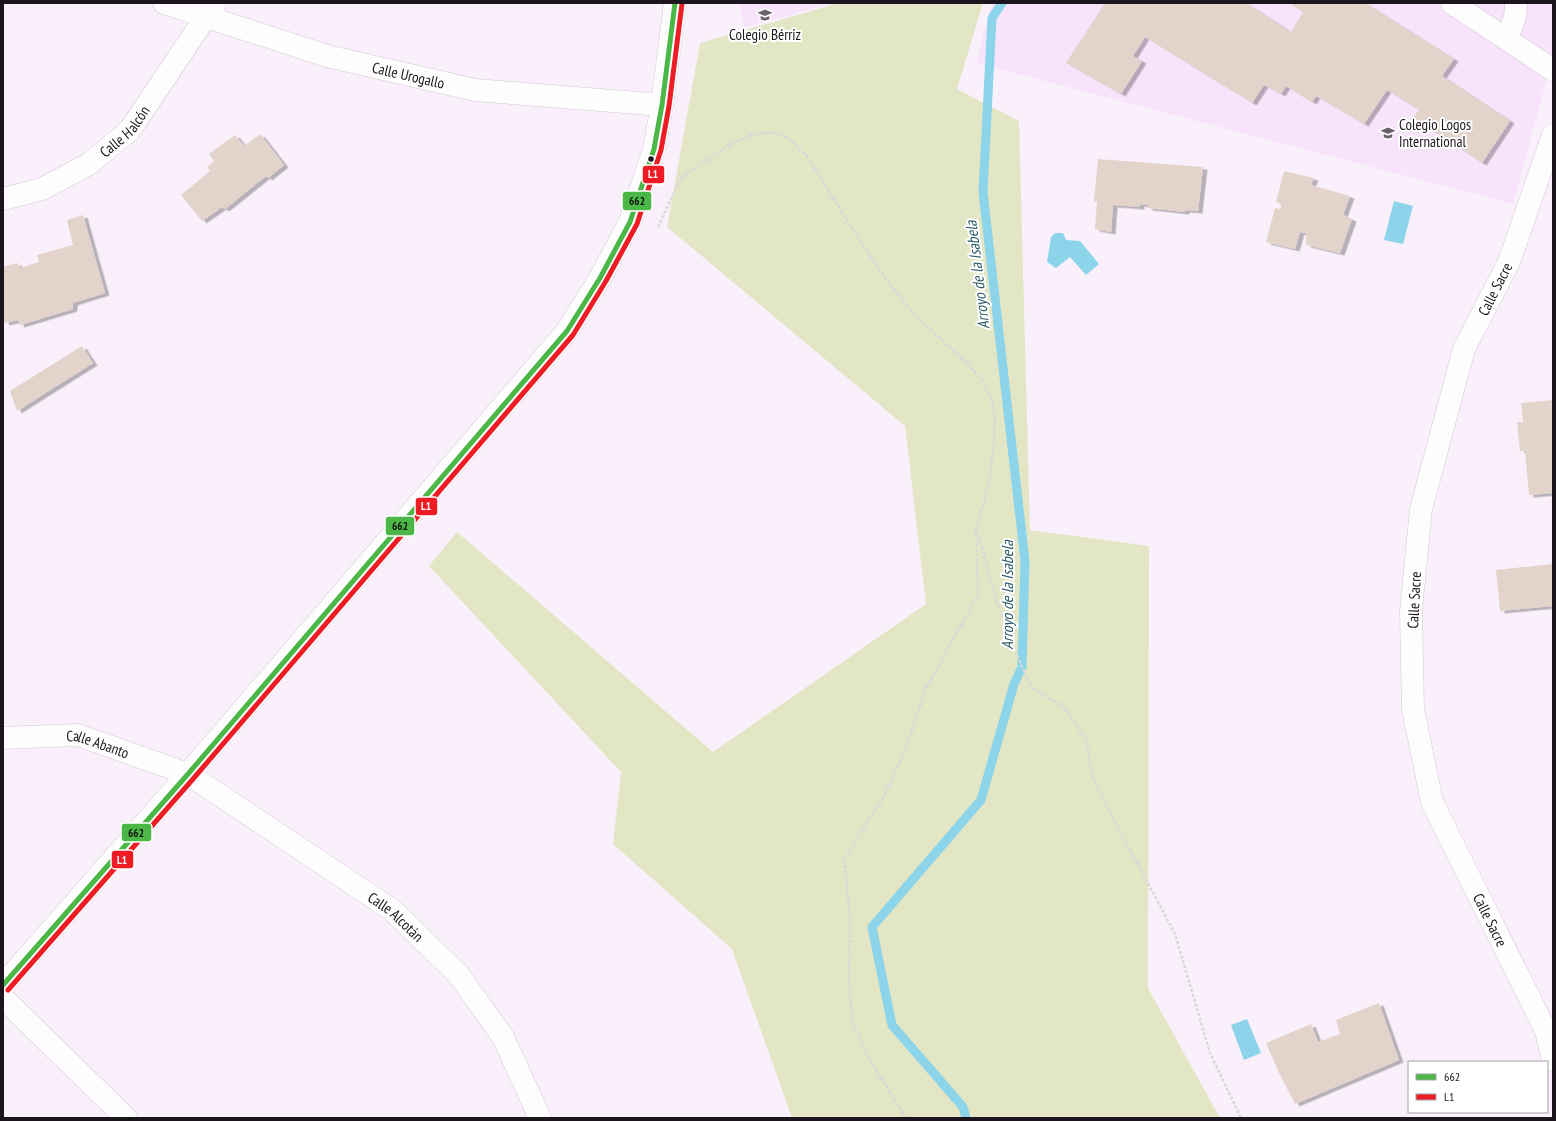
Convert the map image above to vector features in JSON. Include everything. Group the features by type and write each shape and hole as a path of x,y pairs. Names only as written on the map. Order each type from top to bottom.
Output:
{"street":[{"name":"Calle Urogallo","path":"164,3 211,10 327,56 475,90 662,105"},
{"path":"3,985 188,774 567,331 600,278 630,222 654,149 662,105 675,3"},
{"path":"1452,3 1553,70"},
{"path":"1507,39 1516,17 1516,3"},
{"name":"Calle Halcón","path":"3,199 42,188 90,164 130,130 211,10"},
{"name":"Calle Sacre","path":"1553,136 1509,262 1464,349 1421,508 1411,611 1413,709 1432,802 1546,1031 1553,1060"},
{"name":"Calle Abanto","path":"3,738 78,735 188,774"},
{"name":"Calle Alcotán","path":"188,774 392,910 458,974 503,1037 540,1118"},
{"path":"3,998 126,1118"}],"path":[{"path":"630,222 657,229 681,178 736,141 751,135 776,133 788,138 806,155 879,270 912,312 969,365 982,380 990,397 995,418 994,441 989,484 976,527 978,595 926,688 906,749 883,798 844,859 850,918 849,980 852,1020 869,1058 906,1118"},
{"path":"976,527 996,600 1022,667 1033,689 1063,706 1088,742 1094,780 1175,934 1210,1054 1241,1118"}],"shaded area":[{"name":"Colegio Bérriz","path":"739,3 833,3 744,28"},
{"name":"Colegio Logos International","path":"992,3 1553,3 1553,57 1513,204 976,63"}],"green space":[{"path":"839,3 983,3 957,89 1019,121 1030,530 1149,546 1148,988 1220,1118 792,1118 732,949 613,844 621,772 429,566 457,532 713,752 926,604 905,426 667,227 700,43"}],"water":[{"path":"1394,201 1413,206 1403,244 1384,240"},
{"path":"1055,233 1063,233 1066,240 1080,241 1099,264 1086,275 1070,257 1056,268 1047,262 1051,237"},
{"path":"1247,1019 1261,1053 1244,1060 1231,1025"}],"building":[{"path":"1105,3 1246,3 1291,32 1303,12 1289,3 1365,3 1454,59 1442,76 1510,121 1482,163 1413,118 1419,110 1387,90 1364,124 1316,96 1312,102 1286,86 1281,94 1264,85 1252,103 1145,37 1133,56 1142,61 1121,94 1066,63"},
{"path":"260,134 284,165 268,178 266,176 225,209 222,207 202,221 181,195 210,171 207,167 214,161 209,154 235,135 244,146"},
{"path":"1098,159 1203,167 1198,211 1185,210 1185,212 1148,208 1148,205 1140,204 1140,207 1113,205 1111,232 1095,229 1097,202 1094,201"},
{"path":"1284,171 1314,178 1311,185 1350,196 1343,215 1352,219 1340,253 1306,245 1306,233 1300,232 1295,249 1266,242 1275,208 1281,209 1281,204 1276,202"},
{"path":"83,215 105,293 73,303 73,309 20,325 18,320 5,323 3,318 3,267 17,263 20,268 39,262 37,255 73,245 67,220"},
{"path":"82,346 93,363 17,411 10,391"},
{"path":"1553,400 1553,493 1529,495 1525,451 1520,451 1517,422 1523,422 1521,403"},
{"path":"1553,564 1553,606 1500,611 1496,570"},
{"path":"1379,1003 1399,1060 1295,1104 1266,1043 1311,1024 1318,1042 1340,1034 1336,1020"}],"waterway":[{"name":"Arroyo de la Isabela","path":"966,1118 963,1107 892,1025 872,927 981,800 1014,684 1022,667 1025,561 983,192 992,18 1002,3"}],"transit line":[{"name":"662","path":"3,985 188,774 567,331 600,278 630,222 654,149 662,105 675,3"},
{"name":"L1","path":"8,990 193,779 573,335 606,281 637,224 661,150 669,106 682,4"}],"place":[{"name":"Colegio Bérriz","path":"765,15"},
{"name":"Colegio Logos International","path":"1388,133"}]}
